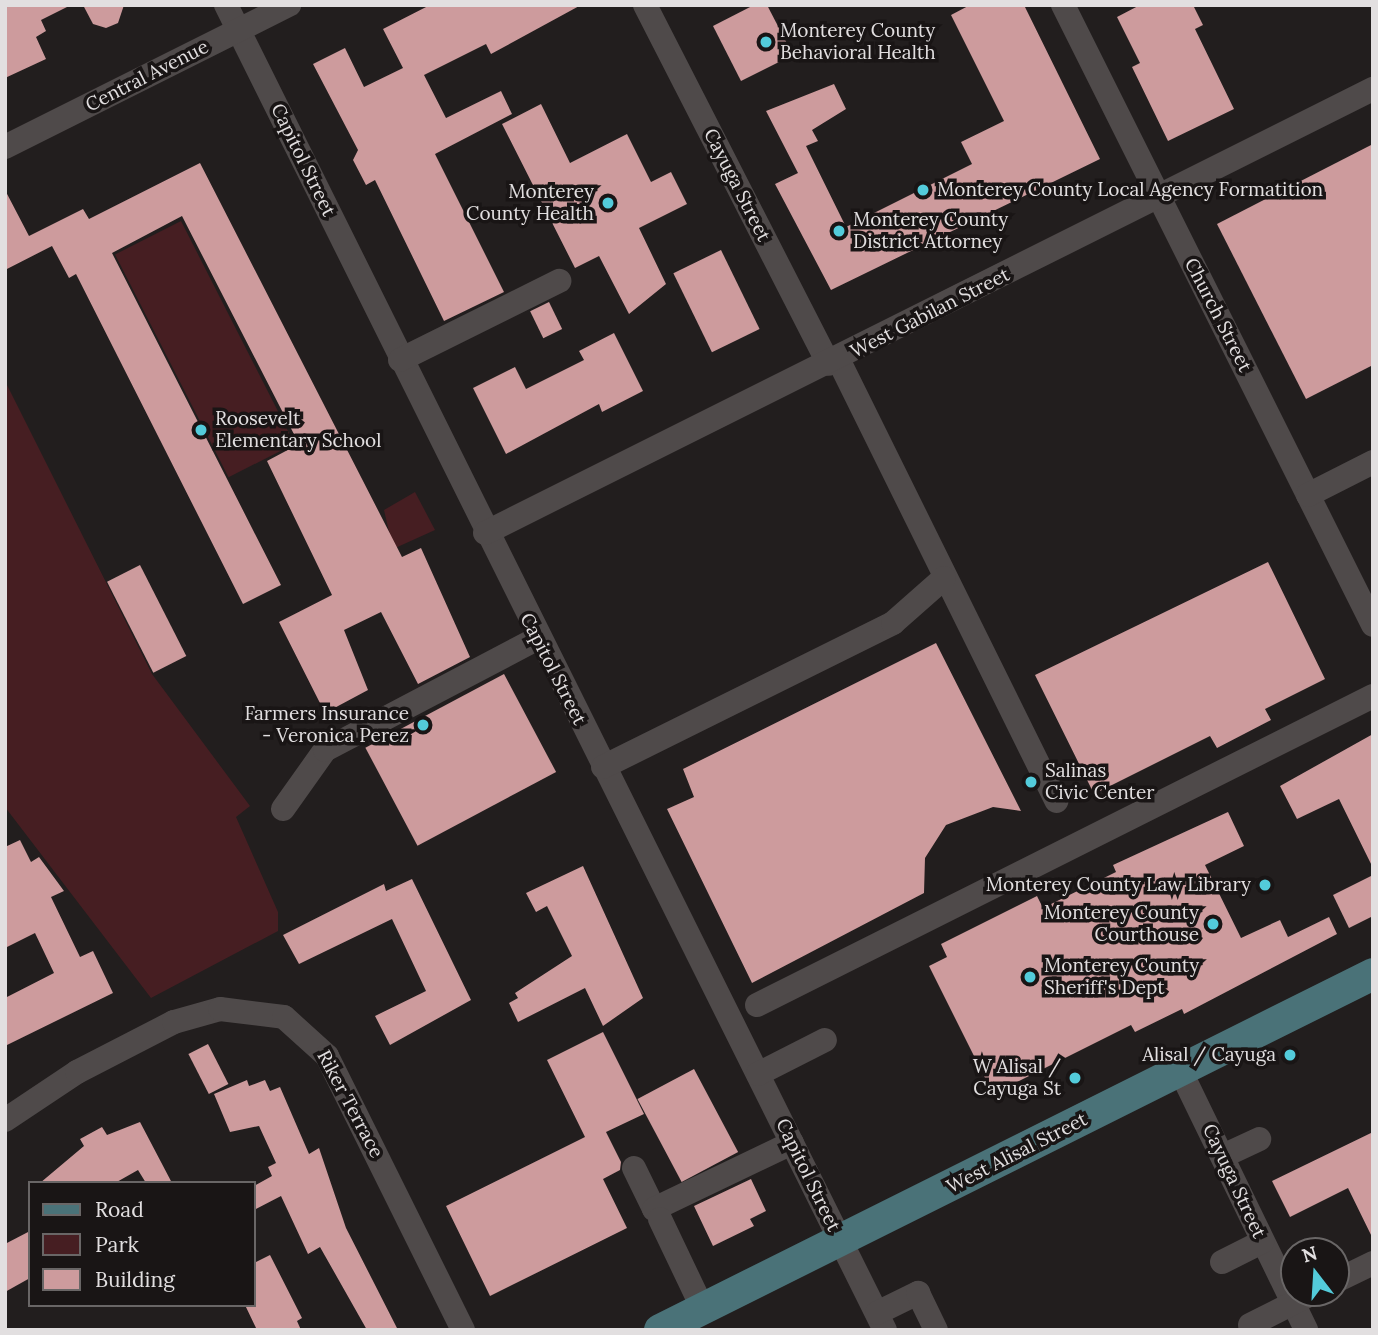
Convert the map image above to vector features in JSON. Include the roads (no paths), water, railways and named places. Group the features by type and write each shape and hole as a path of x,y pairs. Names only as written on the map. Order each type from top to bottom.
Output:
{"main road":[{"name":"West Alisal Street","path":"660,1330 1373,974"}],"street":[{"name":"Capitol Street","path":"226,5 485,533 881,1321"},
{"name":"Central Avenue","path":"5,147 289,5"},
{"name":"Cayuga Street","path":"645,5 833,362 1056,801"},
{"name":"Church Street","path":"1063,5 1373,625"},
{"name":"West Gabilan Street","path":"485,533 833,362 1373,89"},
{"path":"400,360 559,281"},
{"path":"1308,495 1373,463"},
{"path":"603,768 893,623 944,578"},
{"path":"283,809 325,750 538,638"},
{"path":"757,1004 1373,696"},
{"name":"Riker Terrace","path":"5,1120 77,1072 174,1022 220,1009 284,1017 327,1056 463,1330"},
{"path":"758,1074 825,1040"},
{"name":"Cayuga Street","path":"1180,1070 1228,1154 1262,1242 1280,1267"},
{"path":"1228,1154 1259,1139"},
{"path":"634,1168 654,1209 792,1143"},
{"path":"660,1219 703,1309"},
{"path":"1222,1262 1262,1242"},
{"path":"1350,1274 1373,1263"},
{"path":"881,1321 918,1293 936,1330"},
{"path":"1250,1325 1285,1307"},
{"name":"Cayuga Street","path":"1304,1307 1306,1330"}],"place":[{"name":"Monterey County Behavioral Health","path":"766,42"},
{"name":"Monterey County Local Agency Formatition","path":"923,190"},
{"name":"Monterey County Health","path":"608,203"},
{"name":"Monterey County District Attorney","path":"839,231"},
{"name":"Roosevelt Elementary School","path":"201,430"},
{"name":"Farmers Insurance - Veronica Perez","path":"423,725"},
{"name":"Salinas Civic Center","path":"1031,782"},
{"name":"Monterey County Law Library","path":"1265,885"},
{"name":"Monterey County Courthouse","path":"1213,924"},
{"name":"Monterey County Sheriff's Dept","path":"1030,977"},
{"name":"Alisal / Cayuga","path":"1290,1055"},
{"name":"W Alisal / Cayuga St","path":"1075,1078"}]}
